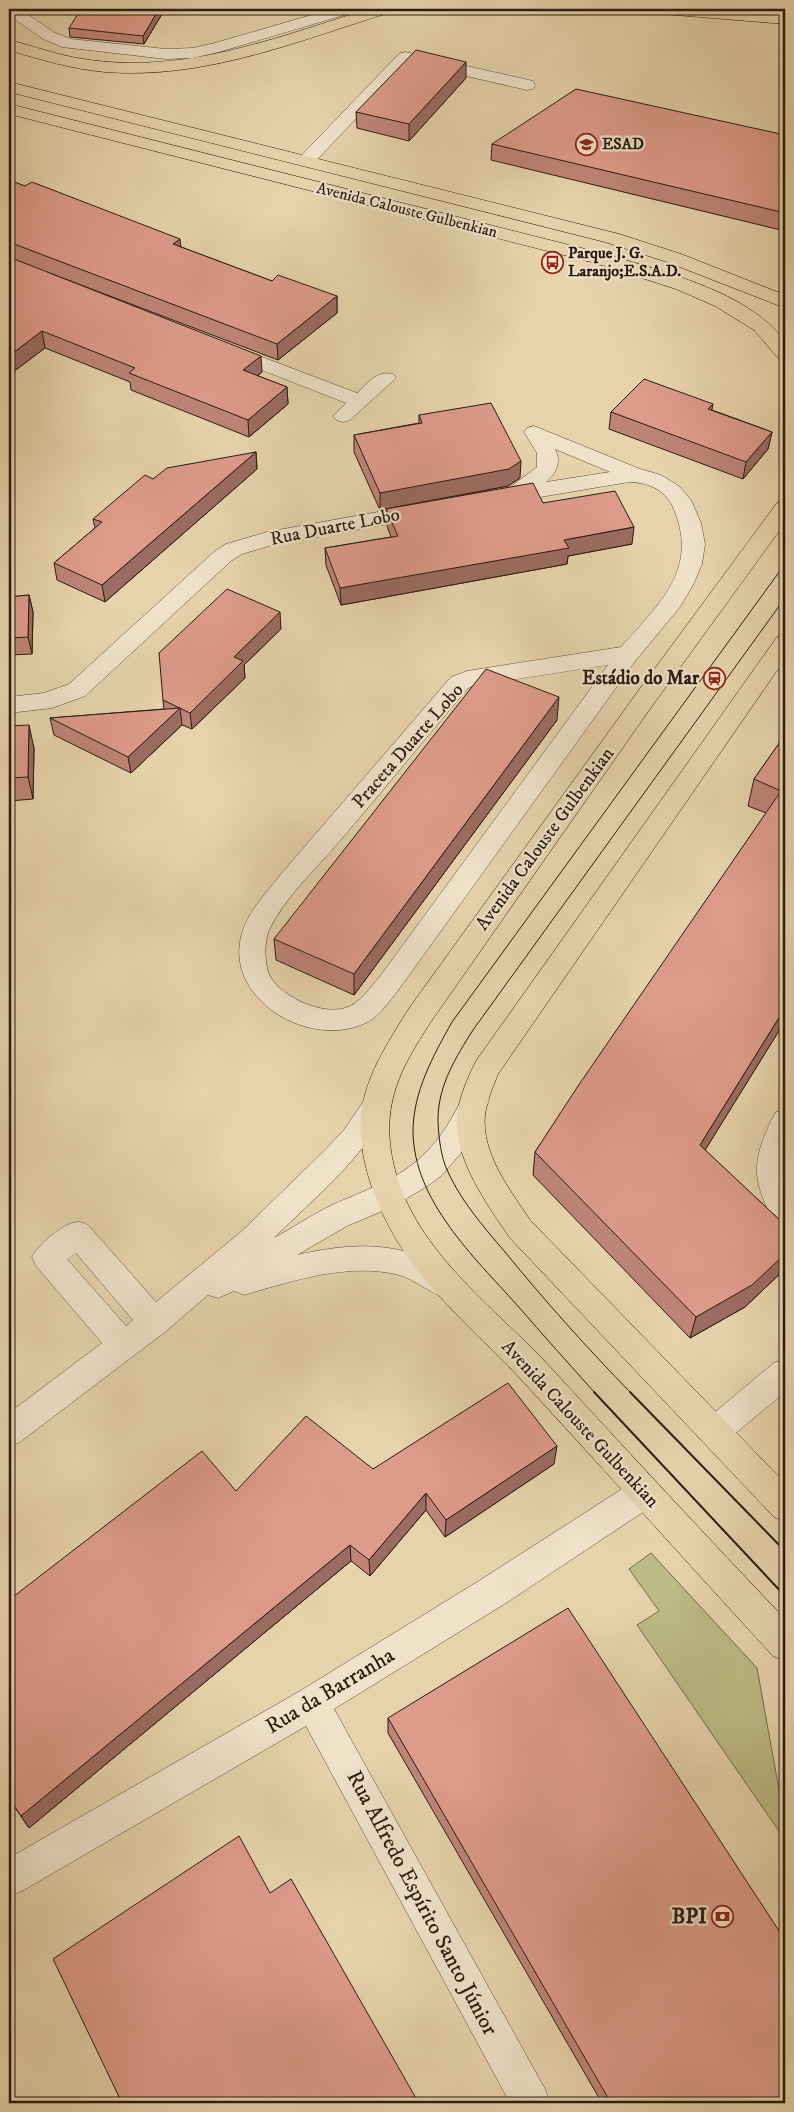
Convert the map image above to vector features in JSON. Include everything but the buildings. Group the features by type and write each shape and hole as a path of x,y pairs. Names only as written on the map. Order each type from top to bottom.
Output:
{"main road":[{"path":"9,45 91,66 125,69 161,68 198,64 221,59 385,9"},
{"path":"663,9 785,19"},
{"name":"Avenida Calouste Gulbenkian","path":"9,88 612,238 674,258 785,302"},
{"name":"Avenida Calouste Gulbenkian","path":"9,109 602,259 682,286 740,312 768,332 785,354"},
{"name":"Avenida Calouste Gulbenkian","path":"785,508 644,700 420,1015 393,1057 381,1082 374,1107 378,1159 389,1195 401,1222 427,1262 454,1292 525,1363 785,1644"},
{"path":"785,642 486,1069 471,1118 472,1136 480,1161 504,1207 520,1229 785,1506"}],"street":[{"path":"11,9 25,21 49,36 68,44 166,54 193,53 219,48 348,9"},
{"path":"306,161 406,57 527,85"},
{"path":"207,342 359,401"},
{"path":"343,416 386,378"},
{"path":"516,494 536,480 549,465 549,455 545,445 534,432 667,487 676,494 687,514 694,538 692,566 685,584 628,654"},
{"path":"477,501 636,475"},
{"name":"Rua Duarte Lobo","path":"9,705 45,702 61,698 77,690 214,564 234,549 267,539 447,506"},
{"name":"Praceta Duarte Lobo","path":"628,654 390,982 362,1012 351,1018 341,1020 316,1018 281,1002 262,985 254,970 253,942 256,929 293,878 459,683 467,680 628,654"},
{"path":"154,1322 339,1216 389,1195 422,1175 442,1157 460,1132 475,1101"},
{"path":"9,1432 154,1322 252,1240 295,1200 354,1138 374,1107"},
{"path":"785,1121 772,1155 770,1179 785,1213"},
{"path":"124,1345 47,1257 78,1234 154,1322"},
{"path":"154,1322 241,1283 275,1273 346,1260 381,1259 399,1261 426,1272 454,1292"},
{"path":"714,1432 785,1373"},
{"name":"Rua da Barranha","path":"9,1878 312,1703 494,1591 644,1493"},
{"name":"Rua Alfredo Espírito Santo Júnior","path":"312,1703 531,2103"}],"shaded area":[{"path":"651,1553 757,1668 785,1823 785,1840 637,1625 659,1611 629,1569"}],"tram line":[{"path":"595,1393 465,1247 435,1204 424,1181 416,1157 413,1132 416,1103 431,1061 452,1022 785,564"},
{"path":"631,1393 551,1306 488,1232 464,1200 450,1177 443,1159 438,1129 439,1105 445,1082 460,1050 473,1030 785,598"},
{"path":"594,1392 785,1596"},
{"path":"630,1392 785,1551"}],"place":[{"name":"ESAD","path":"586,144"},
{"name":"Parque J. G. Laranjo;E.S.A.D.","path":"552,262"},
{"name":"Estádio do Mar","path":"715,678"},
{"name":"BPI","path":"723,1916"}]}
